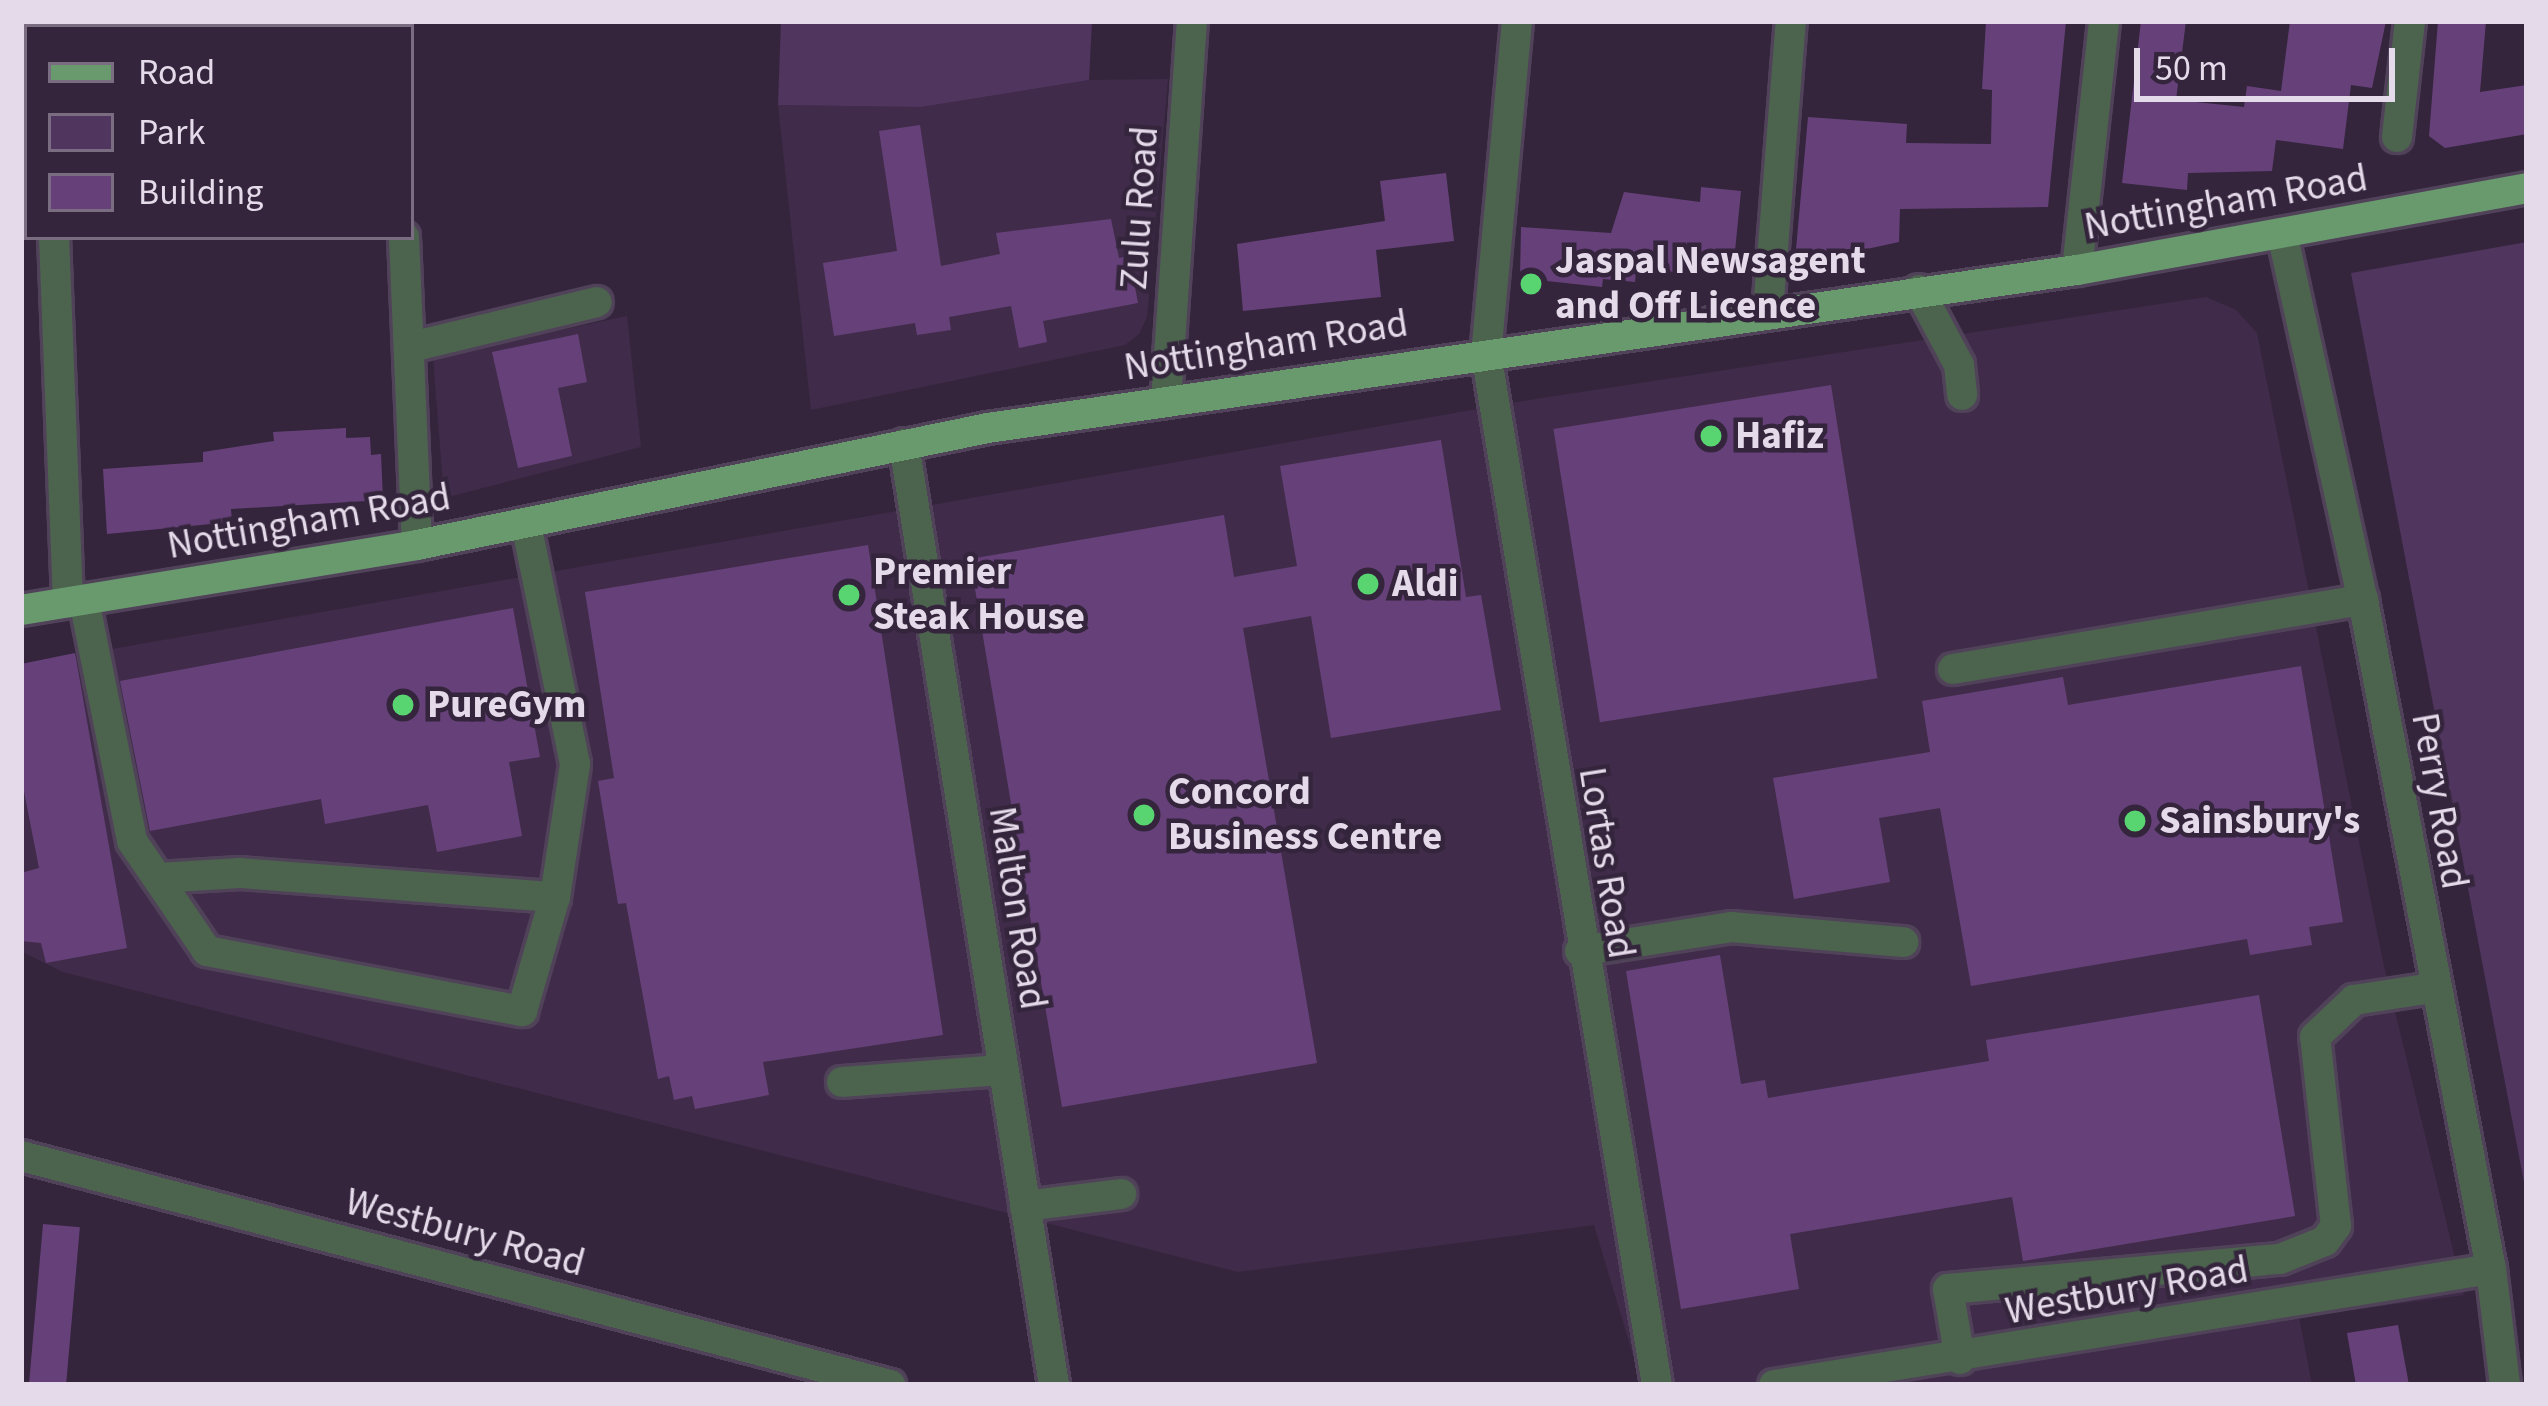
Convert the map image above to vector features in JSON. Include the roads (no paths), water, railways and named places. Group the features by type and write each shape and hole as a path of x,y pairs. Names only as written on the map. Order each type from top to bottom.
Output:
{"main road":[{"name":"Nottingham Road","path":"21,610 417,544 904,444 1486,352 2077,270 2527,188"}],"street":[{"path":"172,24 246,21"},
{"name":"Zulu Road","path":"1166,400 1192,21"},
{"name":"Lortas Road","path":"1516,21 1486,352 1580,952 1657,1385"},
{"path":"1768,311 1791,21"},
{"path":"2077,270 2104,21"},
{"path":"2397,137 2410,21"},
{"name":"Perry Road","path":"2282,232 2363,600 2432,988 2491,1269 2505,1385"},
{"path":"53,240 76,602 133,841 207,951 522,1011 555,897 575,764 526,523"},
{"path":"404,240 417,544"},
{"path":"1919,290 1959,365 1963,394"},
{"path":"411,347 597,302"},
{"name":"Malton Road","path":"904,444 1054,1385"},
{"path":"1953,669 2363,600"},
{"path":"158,878 240,873 555,897"},
{"path":"1580,952 1731,927 1903,942"},
{"path":"1960,1359 1948,1289 2280,1259 2325,1241 2336,1226 2315,1037 2354,1000 2432,988"},
{"path":"842,1082 1003,1070"},
{"name":"Westbury Road","path":"21,1156 890,1385"},
{"path":"1025,1206 1121,1194"},
{"name":"Westbury Road","path":"1774,1385 1960,1359 2491,1269"}],"place":[{"name":"Jaspal Newsagent and Off Licence","path":"1531,284"},
{"name":"Hafiz","path":"1711,436"},
{"name":"Aldi","path":"1368,584"},
{"name":"Premier Steak House","path":"849,595"},
{"name":"PureGym","path":"403,705"},
{"name":"Concord Business Centre","path":"1144,815"},
{"name":"Sainsbury's","path":"2135,821"}]}
